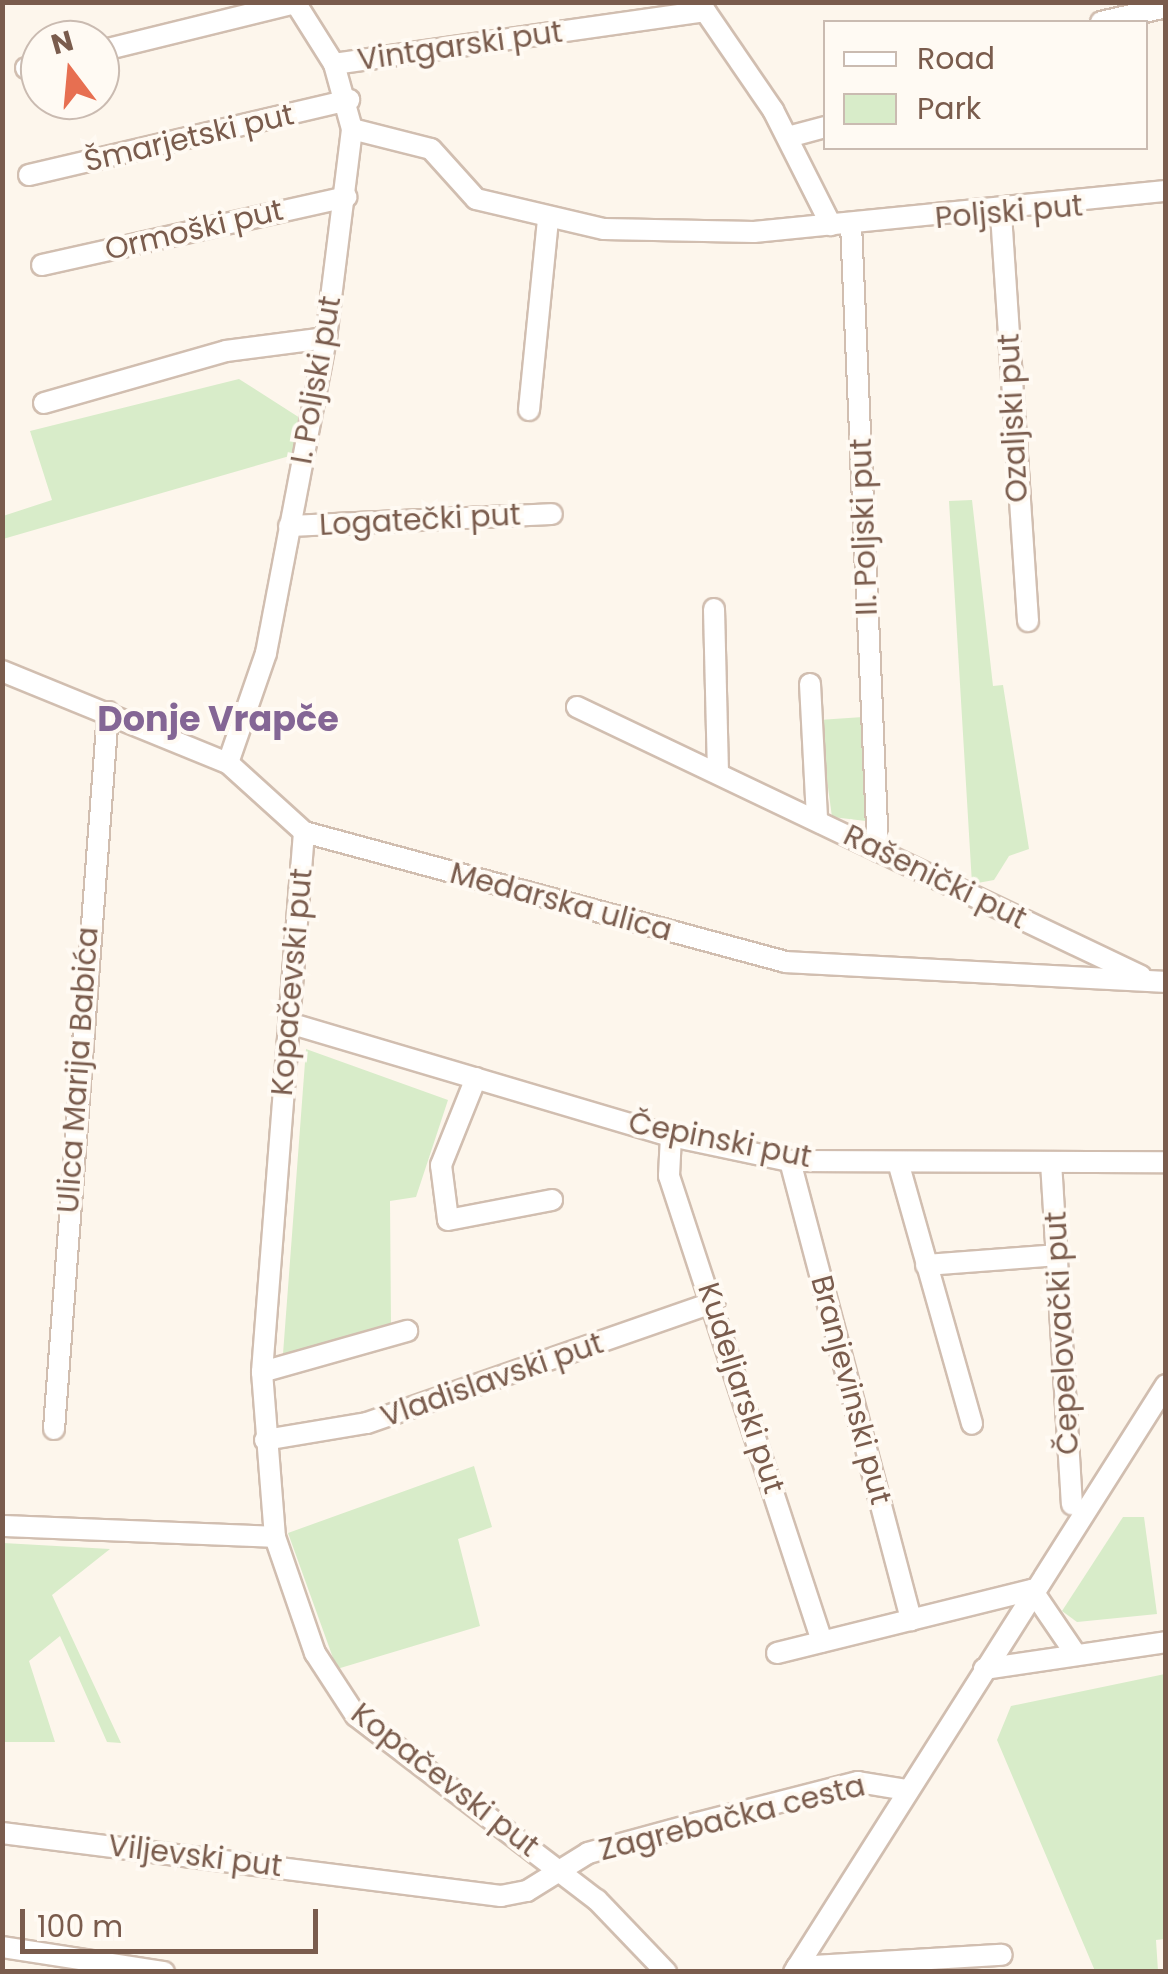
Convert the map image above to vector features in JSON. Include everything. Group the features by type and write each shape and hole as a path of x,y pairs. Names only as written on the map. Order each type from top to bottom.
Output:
{"street":[{"path":"120,46 295,3"},
{"name":"I. Poljski put","path":"228,763 266,653 326,338 352,129 349,100 334,64 295,3"},
{"name":"Vintgarski put","path":"334,64 702,7"},
{"name":"II. Poljski put","path":"702,7 841,225 878,850"},
{"path":"1110,20 1166,7"},
{"name":"Šmarjetski put","path":"29,175 349,100"},
{"path":"788,137 823,127"},
{"path":"352,129 431,149 476,198 548,220 682,234 841,225"},
{"name":"Poljski put","path":"841,225 1001,214 1166,192"},
{"name":"Ormoški put","path":"42,264 346,197"},
{"name":"Ozaljski put","path":"1001,214 1028,622"},
{"path":"530,410 548,220"},
{"path":"44,402 226,351 326,338"},
{"name":"Logatečki put","path":"290,526 552,514"},
{"path":"714,609 718,773"},
{"name":"Medarska ulica","path":"2,671 228,763 304,832 785,962 1161,984"},
{"path":"810,684 816,818"},
{"name":"Rašenički put","path":"577,706 1161,984"},
{"name":"Ulica Marija Babića","path":"54,1429 108,712"},
{"name":"Kopačevski put","path":"304,832 262,1372 274,1538 315,1653 356,1716 558,1868 666,1972"},
{"name":"Čepinski put","path":"289,1023 671,1136 790,1161 1166,1162"},
{"path":"476,1078 440,1165 448,1220 552,1200"},
{"name":"Kudeljarski put","path":"671,1136 669,1176 715,1302 822,1641"},
{"name":"Branjevinski put","path":"790,1161 912,1620"},
{"path":"898,1162 972,1424"},
{"name":"Čepelovački put","path":"1052,1162 1072,1504"},
{"path":"926,1265 1060,1256"},
{"name":"Vladislavski put","path":"265,1440 368,1423 715,1302"},
{"path":"262,1372 406,1332"},
{"name":"Zagrebačka cesta","path":"797,1970 1032,1590 1166,1385"},
{"path":"2,1526 274,1538"},
{"path":"777,1653 1032,1590 1075,1654"},
{"path":"984,1669 1166,1642"},
{"name":"Zagrebačka cesta","path":"558,1868 858,1782 908,1790"},
{"name":"Viljevski put","path":"2,1833 501,1896 527,1891 558,1868"},
{"path":"2,1946 164,1972"},
{"path":"797,1970 945,1966 1002,1955"}],"green space":[{"path":"239,379 300,418 293,455 3,539 3,516 52,500 30,431"},
{"path":"972,500 993,686 1003,685 1029,849 1009,856 994,880 972,884 949,501"},
{"path":"863,717 866,821 832,817 819,720"},
{"path":"306,1049 448,1100 416,1197 390,1201 391,1323 283,1354"},
{"path":"474,1466 492,1527 458,1539 480,1626 337,1669 288,1533"},
{"path":"1123,1517 1144,1517 1157,1614 1077,1622 1062,1611"},
{"path":"3,1543 110,1549 52,1595 121,1743 107,1742 60,1636 29,1661 55,1742 3,1742"},
{"path":"1165,1674 1165,1939 1156,1940 1158,1971 1095,1971 997,1740 1011,1706"}],"district":[{"name":"Donje Vrapče","path":"218,719"}]}
